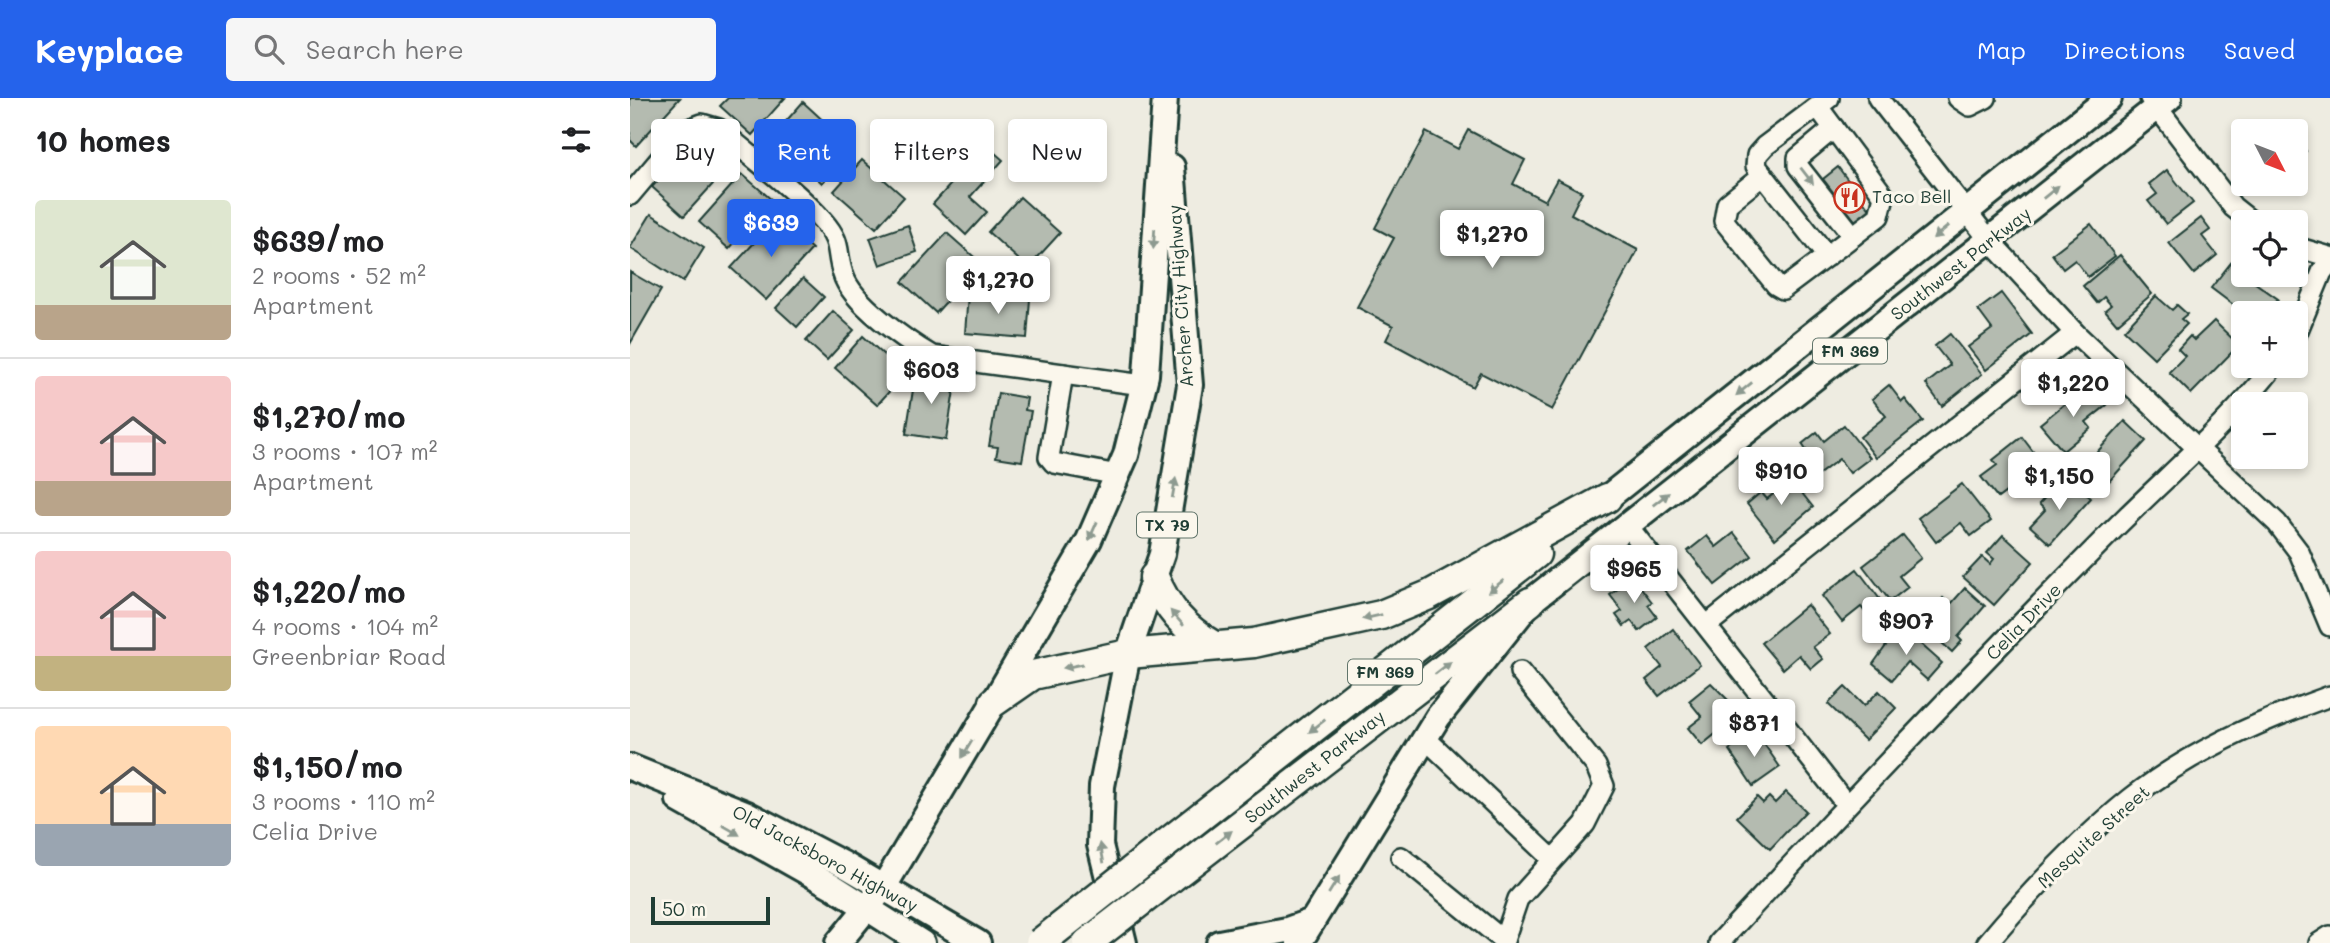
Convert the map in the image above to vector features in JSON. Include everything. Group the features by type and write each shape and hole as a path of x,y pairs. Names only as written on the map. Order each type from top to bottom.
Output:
{"highway":[{"path":"994,702 1033,674 1128,654 1254,643 1381,615 1429,595 1607,498"},
{"name":"Southwest Parkway","path":"1040,943 1607,498"},
{"path":"1154,578 1167,606 1187,630 1214,646"},
{"name":"Southwest Parkway","path":"1087,943 1530,601"}],"main road":[{"name":"Archer City Highway","path":"883,888 1089,540 1126,455 1143,385 1165,98"},
{"name":"Archer City Highway","path":"1124,943 1100,845 1101,786 1128,654 1162,554 1190,385 1165,98"},
{"name":"Southwest Parkway","path":"1607,498 2109,98"},
{"name":"Southwest Parkway","path":"1530,601 1990,241 2159,101"},
{"path":"1776,364 1797,393"},
{"path":"1299,943 1438,717 1530,601"},
{"name":"Old Jacksboro Highway","path":"630,769 747,814 978,943"},
{"name":"Old Jacksboro Highway","path":"630,769 922,943"},
{"name":"TX 79","path":"838,943 883,888"},
{"path":"1219,943 1287,930 1312,921"}],"street":[{"path":"1878,98 1990,241 2075,333 2277,523 2298,552 2330,626"},
{"path":"1958,98 1970,106 1986,98"},
{"path":"2159,101 2237,210"},
{"path":"1763,175 1727,204 1724,221 1776,285 1783,289 1879,216 1884,196 1833,128 1823,102 1757,155 1756,166 1763,175 1826,256"},
{"path":"630,195 684,131 702,124 719,129 822,220 839,243 843,276 855,295 909,342 932,356 1143,385"},
{"path":"1833,128 1803,151 1798,158 1798,166 1853,236"},
{"path":"2308,251 2330,259 2308,306"},
{"path":"1707,625 2075,333"},
{"path":"1063,374 1049,457 1054,463 1118,475"},
{"name":"Celia Drive","path":"1719,943 1846,804 2108,534 2198,449 2263,378"},
{"path":"1627,525 1846,804"},
{"path":"1401,857 1504,942 1518,899 1585,824 1604,786 1596,766 1520,673"},
{"name":"Mesquite Street","path":"1987,943 2054,870 2131,798 2224,740 2278,715 2330,696"},
{"path":"1425,738 1552,859"},
{"path":"2319,943 2330,936"}],"building":[{"path":"630,98 680,98 661,119 651,119 651,130 636,146 630,140"},
{"path":"728,98 785,98 766,119 754,119 752,135 740,124 740,119 734,119 720,106"},
{"path":"803,102 821,119 788,119"},
{"path":"1468,130 1525,160 1513,184 1545,201 1557,179 1582,192 1571,214 1638,250 1552,410 1481,373 1473,387 1386,340 1393,326 1357,307 1394,238 1375,228 1426,132 1458,149"},
{"path":"994,152 1003,160 994,170"},
{"path":"862,160 870,167 870,182 887,182 904,197 876,228 834,191 842,182 856,182 856,167"},
{"name":"Taco Bell","path":"1838,167 1874,215 1859,226 1823,179"},
{"path":"2167,170 2193,203 2166,224 2148,201 2157,194 2149,184"},
{"path":"742,174 772,200 729,249 699,222 735,182 740,182"},
{"path":"657,182 715,182 684,216 652,187"},
{"path":"953,182 983,182 970,197 987,212 966,235 933,204"},
{"path":"1020,197 1060,233 1028,268 988,232"},
{"path":"651,214 704,248 683,282 630,248"},
{"path":"777,218 812,249 766,300 731,268"},
{"path":"2201,218 2210,230 2202,236 2217,255 2194,274 2169,243"},
{"path":"2091,224 2115,256 2088,277 2075,260 2063,269 2052,254"},
{"path":"908,225 917,252 880,265 870,238"},
{"path":"947,233 981,263 936,313 902,282"},
{"path":"2120,255 2152,294 2117,324 2105,310 2111,305 2104,297 2097,303 2083,286"},
{"path":"2231,263 2231,287 2261,287 2278,299 2231,301 2231,303 2211,288"},
{"path":"630,272 661,290 630,344"},
{"path":"803,278 824,297 797,327 776,308"},
{"path":"2001,293 2032,334 1986,370 1968,347 1992,329 1978,310"},
{"path":"968,294 1030,299 1027,338 965,333"},
{"path":"2156,296 2172,310 2177,305 2187,314 2181,319 2187,324 2154,358 2124,330"},
{"path":"833,311 854,330 827,360 806,341"},
{"path":"2214,321 2231,337 2231,353 2191,394 2169,372 2185,356 2178,349 2190,336 2194,340"},
{"path":"1950,334 1982,374 1942,406 1926,384 1950,365 1935,346"},
{"path":"863,336 905,374 877,405 835,368"},
{"path":"916,371 956,378 946,440 906,434"},
{"path":"1889,385 1902,402 1905,399 1923,421 1876,458 1860,437 1886,416 1872,399"},
{"path":"2094,389 2107,405 2086,422 2091,428 2063,451 2040,424 2073,397 2077,403"},
{"path":"998,393 1027,398 1025,410 1031,411 1022,461 996,457 998,447 989,446"},
{"path":"2125,421 2146,441 2101,490 2080,471"},
{"path":"1844,425 1870,458 1850,473 1839,459 1818,475 1804,457 1808,453 1802,444 1817,432 1824,441"},
{"path":"2022,437 2047,470 2030,482 2026,477 1998,498 1981,477 1997,465 1993,460"},
{"path":"1786,473 1813,507 1775,539 1747,504 1761,492 1767,499 1778,490 1773,484"},
{"path":"2071,481 2091,498 2050,544 2030,526 2045,510 2039,504 2050,492 2056,498"},
{"path":"1962,484 1991,521 1971,536 1961,523 1936,542 1918,518"},
{"path":"1734,533 1752,556 1715,585 1688,551 1707,536 1716,547"},
{"path":"1903,535 1921,558 1899,576 1908,587 1890,601 1863,566"},
{"path":"2003,535 2033,562 1994,605 1963,577 1982,557 1990,564 1994,559 1987,553"},
{"path":"1857,569 1888,610 1872,621 1861,607 1842,622 1822,596"},
{"path":"1633,577 1652,602 1648,605 1657,617 1639,631 1631,621 1624,626 1616,615 1622,611 1610,595"},
{"path":"1965,588 1985,606 1958,637 1962,641 1952,652 1921,624 1943,598 1950,605"},
{"path":"1807,605 1830,634 1813,647 1823,659 1811,669 1799,655 1783,669 1761,643"},
{"path":"1673,629 1700,665 1659,696 1646,680 1662,667 1648,649"},
{"path":"1906,631 1942,663 1927,680 1907,662 1892,680 1873,664 1893,636 1897,640"},
{"path":"1711,683 1741,713 1702,745 1688,728 1702,717 1689,701"},
{"path":"1845,687 1864,706 1879,691 1896,708 1865,740 1828,704"},
{"path":"1755,731 1780,767 1753,786 1729,750"},
{"path":"1786,792 1806,811 1770,849 1737,817 1757,797 1763,803 1769,797 1775,803"}],"place":[{"name":"Taco Bell","path":"1849,197"}]}
